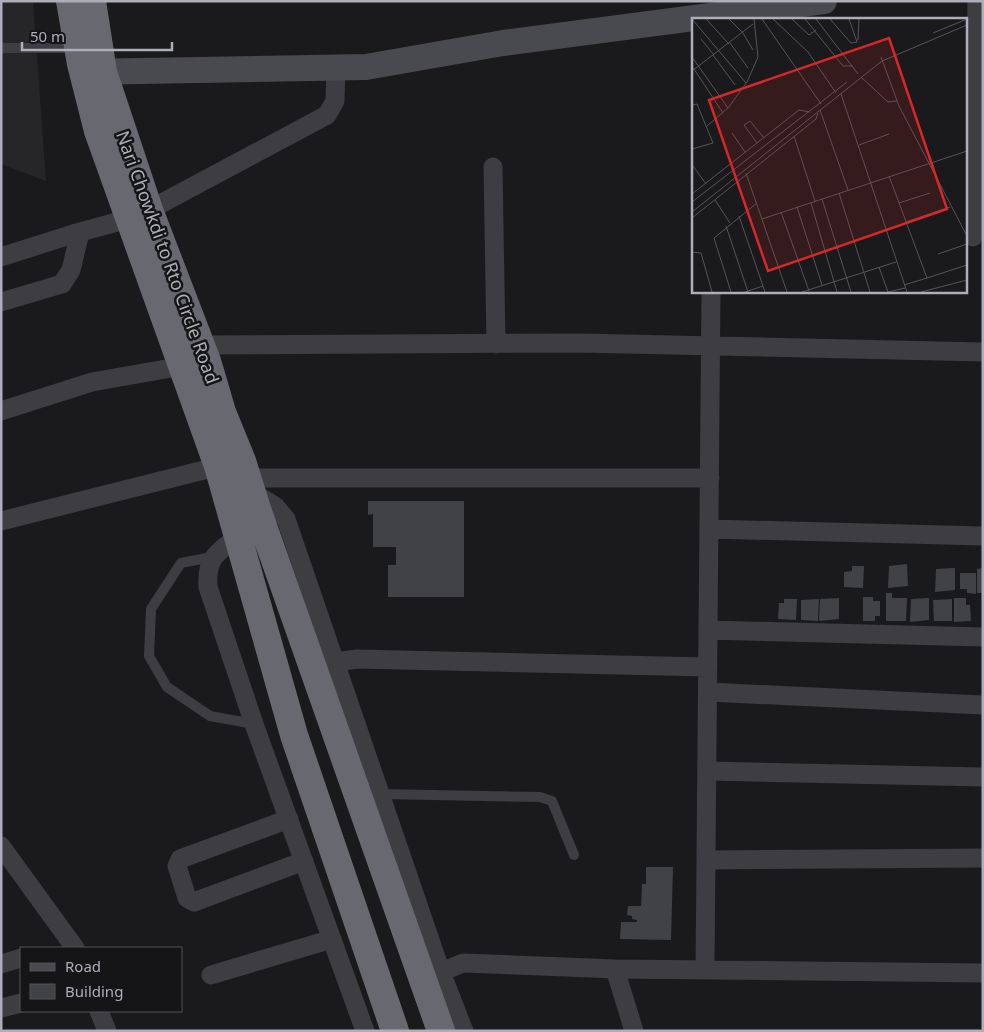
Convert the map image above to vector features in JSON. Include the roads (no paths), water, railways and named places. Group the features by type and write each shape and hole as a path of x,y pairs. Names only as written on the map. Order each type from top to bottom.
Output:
{"highway":[{"path":"70,1 90,59"},
{"name":"Nari Chowkdi to Rto Circle Road","path":"92,1 90,59 138,215 203,353 243,481"},
{"path":"138,215 181,367 243,481 441,1031"},
{"path":"243,481 238,536 294,735 395,1031"}],"street":[{"path":"90,59 336,68 366,67 503,43 716,12 824,1"},
{"path":"974,237 977,1"},
{"path":"1,257 138,215 327,115 335,101 336,68"},
{"path":"493,167 496,344"},
{"path":"1,302 62,284 72,270 80,232"},
{"path":"705,970 711,292"},
{"path":"1,411 92,382 181,367 203,353 496,344 711,346 983,352"},
{"path":"1,521 243,481 710,478"},
{"path":"243,481 275,506 286,519 441,972 464,1031"},
{"path":"709,529 983,536"},
{"path":"238,536 212,557 207,571 208,587 254,724 365,1031"},
{"path":"708,630 983,637"},
{"path":"335,662 367,660 708,667"},
{"path":"708,692 983,705"},
{"path":"707,770 983,777"},
{"path":"289,819 180,859 177,866 187,898 194,902 304,861"},
{"path":"1,846 74,947"},
{"path":"706,860 983,858"},
{"path":"211,974 332,939"},
{"path":"1,964 20,958"},
{"path":"441,972 463,963 615,969 983,973"},
{"path":"615,969 634,1031"},
{"path":"1,1008 20,1003"},
{"path":"100,1012 107,1031"}],"lane":[{"path":"1,48 90,59"},
{"path":"212,557 181,563 151,609 150,656 167,687 210,716 254,724"},
{"path":"380,794 540,796 552,801 574,855"}]}
